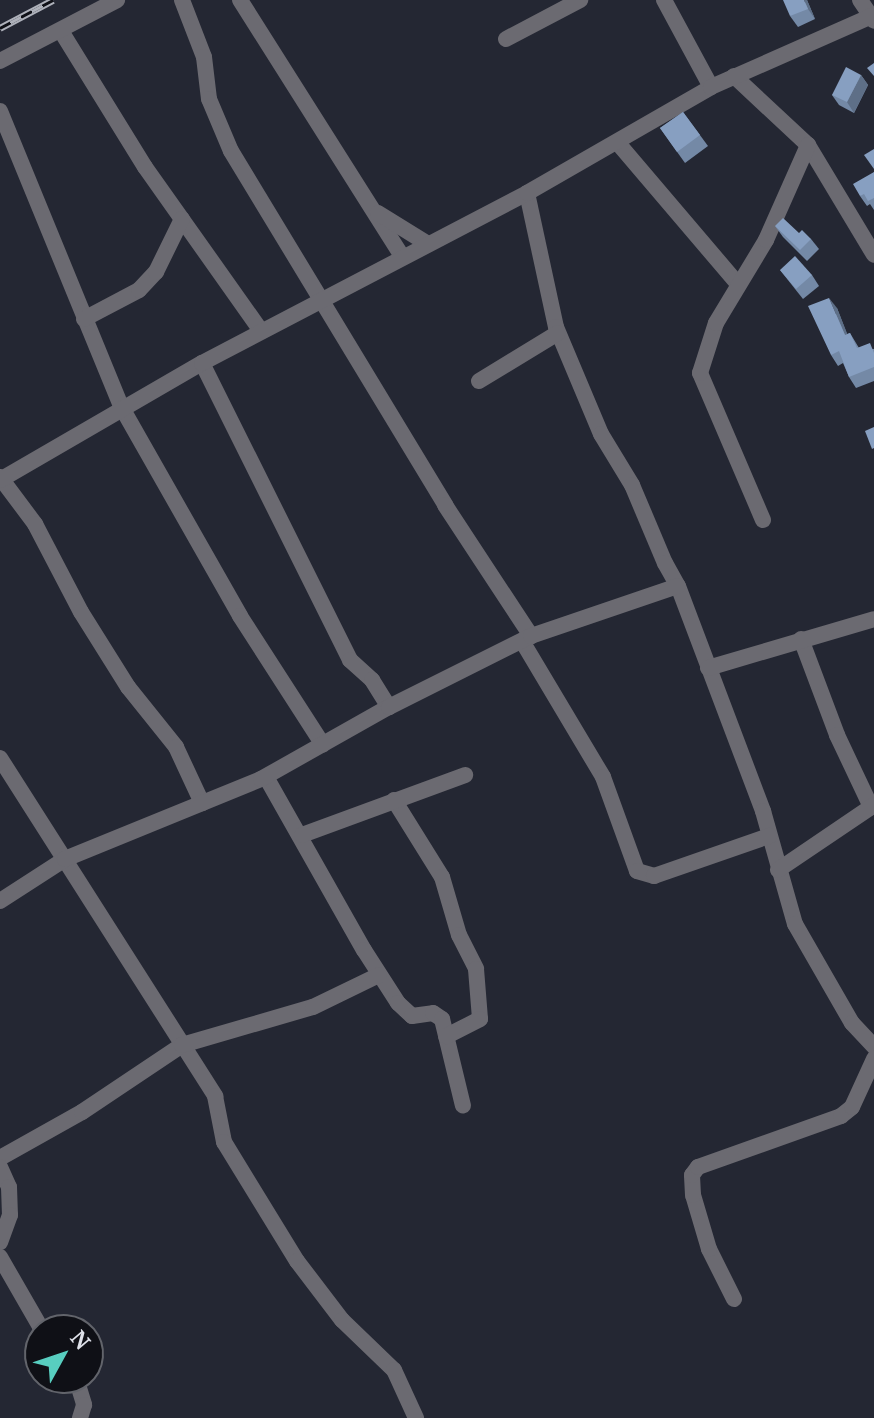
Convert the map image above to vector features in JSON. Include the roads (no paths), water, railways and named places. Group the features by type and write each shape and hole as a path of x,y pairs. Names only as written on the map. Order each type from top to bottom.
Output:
{"street":[{"path":"0,61 117,0"},
{"path":"182,0 204,57 209,99 231,151 527,638 603,777 637,871 654,876 769,836"},
{"path":"240,0 402,256"},
{"path":"506,39 580,0"},
{"path":"664,0 711,87"},
{"path":"202,803 176,747 128,687 81,612 35,524 1,479 202,363 527,193 711,87 873,18 860,0"},
{"path":"61,31 182,219 261,331"},
{"path":"734,76 808,145 874,255"},
{"path":"0,111 122,408 210,565 323,745"},
{"path":"617,142 738,284"},
{"path":"763,520 700,373 716,323 766,240 808,145"},
{"path":"527,193 558,333 601,434 632,485 678,586 740,746 769,836 783,893 811,956 852,1023 868,1031 874,1047"},
{"path":"373,210 428,244"},
{"path":"84,319 139,290 156,272 182,219"},
{"path":"479,381 558,333"},
{"path":"202,363 350,660 372,680 389,707"},
{"path":"0,901 65,859 266,777 389,707 527,638 678,586"},
{"path":"708,668 874,619"},
{"path":"778,870 872,806 837,735 801,639"},
{"path":"0,758 215,1096 224,1142 297,1261 342,1320 394,1370 416,1418"},
{"path":"302,835 465,775"},
{"path":"266,777 302,835 379,975 405,1012 412,1016 438,1015 463,1106"},
{"path":"394,800 442,877 459,935 476,969 480,1019 446,1036"},
{"path":"0,1158 82,1112 182,1045 313,1007 379,975"},
{"path":"734,1299 709,1249 693,1195 692,1175 698,1167 841,1116 852,1107 874,1059"},
{"path":"0,1167 9,1187 10,1215 0,1242"},
{"path":"0,1257 33,1314"},
{"path":"80,1418 84,1405 81,1394"}],"railway":[{"path":"0,28 53,0"}]}
